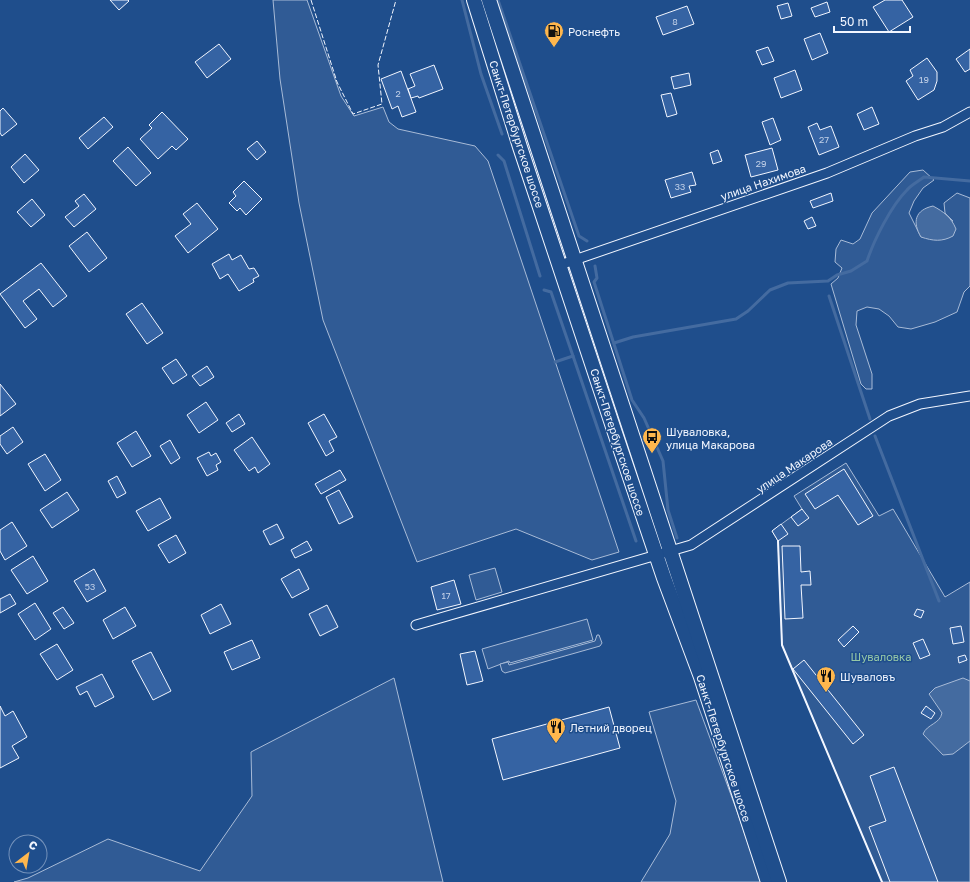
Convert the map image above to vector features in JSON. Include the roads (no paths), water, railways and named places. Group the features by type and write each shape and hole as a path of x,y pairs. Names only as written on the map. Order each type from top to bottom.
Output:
{"main road":[{"name":"Санкт-Петербургское шоссе","path":"474,0 520,147 656,557 701,677 768,882"},
{"name":"Санкт-Петербургское шоссе","path":"489,0 779,882"}],"street":[{"name":"улица Нахимова","path":"560,265 827,174 915,136 943,127 970,112"},
{"name":"улица Макарова","path":"416,625 656,557 692,545 889,416 920,404 970,396"}],"waterway":[{"path":"462,0 481,74 502,134"},
{"path":"498,0 579,236 587,241"},
{"path":"498,155 504,161 540,276"},
{"path":"614,343 633,337 736,319 748,311 770,290 788,283 828,281 837,275 851,271 867,261 874,243 889,214 909,188 924,177 970,181"},
{"path":"595,266 597,278 594,282 632,400 644,418 663,461 668,510 677,538"},
{"path":"544,290 551,292 573,356"},
{"path":"829,296 870,419"},
{"path":"555,362 573,356 636,541"},
{"path":"875,436 939,601"}],"place":[{"name":"Роснефть","path":"554,48"},
{"name":"Шуваловка, улица Макарова","path":"652,454"},
{"name":"Шуваловъ","path":"826,693"},
{"name":"Летний дворец","path":"556,744"}],"park label":[{"name":"Шуваловка","path":"881,656"}]}
